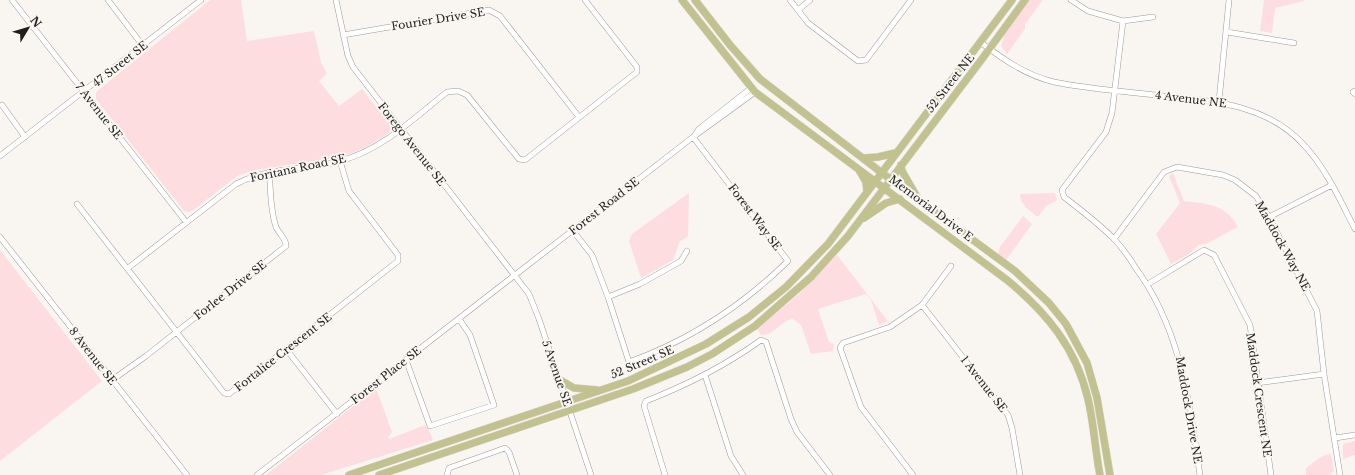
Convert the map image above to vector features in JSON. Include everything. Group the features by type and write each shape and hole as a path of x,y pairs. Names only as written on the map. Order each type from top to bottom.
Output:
{"main road":[{"name":"Memorial Drive E","path":"682,0 753,90 1026,295 1041,310 1057,330 1078,367 1085,386 1094,431 1100,475"},
{"name":"Memorial Drive E","path":"695,0 730,45 760,79 882,173 1015,271 1049,303 1066,324 1077,343 1094,383 1110,475"},
{"name":"52 Street NE","path":"882,173 895,153 1012,0"},
{"name":"52 Street NE","path":"890,179 990,50 1025,0"},
{"path":"864,158 878,157 895,153"},
{"path":"901,165 902,171 918,200"},
{"path":"856,166 865,180 867,192"},
{"name":"52 Street SE","path":"349,475 628,381 682,357 731,329 770,301 828,244 882,173"},
{"name":"52 Street SE","path":"379,475 662,378 712,354 738,338 777,308 811,277 860,220 890,179"},
{"path":"860,220 886,203 900,199"},
{"path":"560,380 574,388 601,390"},
{"path":"1094,475 1098,466"}],"street":[{"name":"7 Avenue SE","path":"12,0 186,222"},
{"path":"108,0 143,46"},
{"name":"47 Street SE","path":"0,156 201,0"},
{"name":"Forego Avenue SE","path":"336,0 342,35 353,67 399,129 515,275"},
{"name":"Foritana Road SE","path":"128,268 236,184 249,177 269,172 340,161 361,154 380,144 447,92 458,91 467,95 519,159 525,160 637,72 637,67 585,0"},
{"path":"790,0 808,23 858,61 866,60 911,0"},
{"path":"798,10 810,0"},
{"path":"1071,0 1088,11 1123,21 1154,17"},
{"path":"1219,101 1229,0"},
{"name":"Fourier Drive SE","path":"342,35 489,10 500,16 579,117"},
{"path":"1114,90 1123,21"},
{"path":"1227,32 1294,43"},
{"name":"4 Avenue NE","path":"980,42 1017,68 1046,79 1114,90 1219,101 1247,108 1268,117 1288,130 1304,144 1332,185 1355,229"},
{"name":"Forest Road SE","path":"515,275 694,137 699,129 753,90"},
{"name":"Maddock Drive NE","path":"1114,90 1112,113 1106,132 1062,190 1064,197 1114,239 1148,284 1164,314 1179,354 1189,399 1200,475"},
{"path":"1355,91 1353,92 1355,94"},
{"path":"2,106 25,137"},
{"name":"Forest Way SE","path":"573,230 592,255 608,297 629,362 665,349 732,309 766,282 788,261 694,137"},
{"name":"Fortalice Crescent SE","path":"77,204 224,393 229,394 398,261 398,255 349,191 340,161"},
{"name":"Maddock Way NE","path":"1114,239 1164,172 1177,167 1223,175 1235,180 1256,196 1269,217 1317,311 1324,374 1340,475"},
{"name":"Forlee Drive SE","path":"112,380 177,332 286,246 286,241 277,228 273,213 269,172"},
{"path":"1269,217 1332,185"},
{"name":"8 Avenue SE","path":"0,237 187,475"},
{"name":"Maddock Crescent NE","path":"1148,284 1204,250 1214,255 1250,325 1271,475"},
{"path":"608,297 640,284 681,261 687,251"},
{"path":"913,475 861,407 840,348 843,343 894,324 922,305 951,266"},
{"name":"Forest Place SE","path":"257,475 515,275"},
{"name":"5 Avenue SE","path":"515,275 529,294 535,307 591,475"},
{"name":"1 Avenue SE","path":"922,305 1008,415 1012,428 1020,475"},
{"path":"406,360 430,426 494,405 470,335 459,319"},
{"path":"665,475 644,406 646,401 705,375 736,358 761,340 766,342 791,419 797,432 830,475"},
{"path":"286,349 337,414"},
{"path":"1257,383 1324,374"},
{"path":"705,375 731,456 743,475"},
{"path":"1335,438 1355,435"},
{"path":"447,475 449,468 505,448 510,452 517,475"}],"shaded area":[{"path":"210,0 241,0 247,41 314,31 321,62 327,74 319,81 339,106 362,89 390,124 391,129 389,133 364,148 342,157 255,170 237,176 195,209 189,212 184,211 96,99 96,92"},
{"path":"1029,0 1043,0 1025,24 1025,29 1007,54 1001,46 1005,33"},
{"path":"1264,0 1304,1 1275,8 1272,33 1260,31"},
{"path":"1173,173 1184,201 1216,206 1228,214 1238,227 1206,244 1199,245 1189,254 1171,264 1156,234 1180,203 1169,176"},
{"path":"689,193 688,237 680,241 673,260 641,278 629,241 632,234"},
{"path":"1055,193 1057,200 1046,206 1038,217 1024,205 1020,198 1020,194"},
{"path":"1023,216 1032,224 1006,260 998,254 1000,247"},
{"path":"0,250 102,381 0,461"},
{"path":"837,255 888,321 879,325 871,300 866,294 818,309 829,342 834,344 833,351 811,354 801,325 793,319 785,322 774,331 766,335 761,335 757,329 800,293"},
{"path":"376,388 392,432 388,437 389,439 425,425 433,440 321,475 266,475"},
{"path":"1355,441 1355,455 1343,459 1343,444"},
{"path":"1331,454 1334,471 1329,475 1306,475 1306,468 1322,456"}]}
